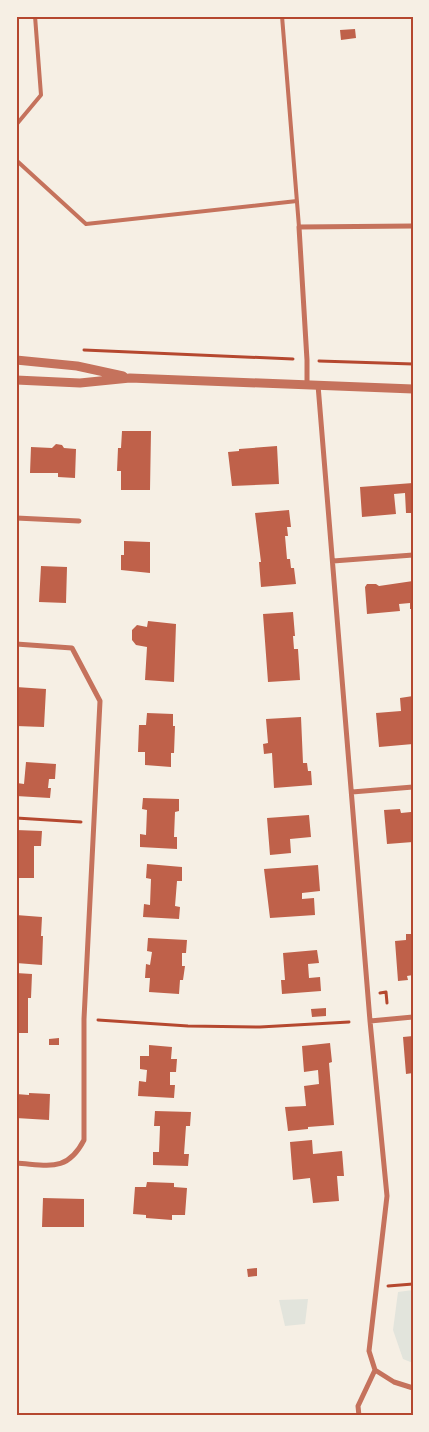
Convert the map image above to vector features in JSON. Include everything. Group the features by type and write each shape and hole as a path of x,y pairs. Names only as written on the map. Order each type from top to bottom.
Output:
{"street":[{"path":"307,385 299,227 413,226"},
{"path":"16,360 78,366 130,378"},
{"path":"16,380 80,383 130,378 413,389"},
{"path":"318,385 370,1021 387,1196 369,1351 375,1370 394,1382 413,1388"},
{"path":"16,518 78,521"},
{"path":"333,562 413,555"},
{"path":"16,644 72,648 100,701 84,1018 84,1140 75,1156 59,1165 16,1163"},
{"path":"352,792 413,787"},
{"path":"370,1021 413,1017"},
{"path":"359,1416 358,1406 375,1370"}],"lane":[{"path":"16,125 41,94 35,16"},
{"path":"282,16 299,227"},
{"path":"16,160 86,224 297,201"}],"path":[{"path":"75,349 288,359"},
{"path":"321,361 413,364"},
{"path":"16,818 94,822"},
{"path":"84,1018 188,1026 260,1028 350,1022"},
{"path":"376,1287 413,1284"}],"shaded area":[{"path":"413,1290 413,1363 403,1359 393,1330 398,1292"},
{"path":"308,1299 305,1324 285,1326 279,1300"}],"building":[{"path":"355,29 356,38 341,40 340,30"},
{"path":"122,431 151,431 150,490 121,490 121,471 117,471 118,448 121,448"},
{"path":"56,444 62,445 64,448 76,449 75,478 58,477 58,473 30,473 31,447 52,448"},
{"path":"277,446 279,484 232,486 228,452 239,451 239,449"},
{"path":"413,483 413,513 406,513 405,493 394,494 396,514 362,517 360,487"},
{"path":"289,510 291,527 287,527 288,536 285,536 287,559 290,559 291,568 294,568 296,584 261,587 259,562 261,562 255,513"},
{"path":"124,541 150,542 150,573 121,570 121,555 124,555"},
{"path":"41,566 67,567 66,603 39,602"},
{"path":"413,581 413,609 410,609 410,603 399,604 400,611 367,614 365,587 367,584 379,586"},
{"path":"293,612 294,649 298,649 300,680 268,682 263,614"},
{"path":"148,621 176,624 174,682 145,680 147,647 136,645 132,640 132,630 137,625 147,627"},
{"path":"16,687 46,689 44,727 16,726"},
{"path":"413,696 413,744 379,747 376,713 401,711 400,698"},
{"path":"147,713 173,714 173,726 175,726 174,753 171,753 171,767 145,765 145,752 138,752 139,725 146,725"},
{"path":"301,717 303,763 307,763 308,771 311,771 312,785 274,788 272,753 264,754 263,744 268,743 266,719"},
{"path":"26,762 56,764 55,779 49,779 48,788 51,788 50,798 16,796 17,783 24,784"},
{"path":"143,798 179,799 179,811 175,812 174,837 177,837 177,849 140,847 140,834 146,835 147,810 142,809"},
{"path":"411,808 413,808 413,842 387,844 384,810 400,809 401,813 411,812"},
{"path":"309,815 311,837 290,839 291,853 270,855 267,818"},
{"path":"16,830 42,831 41,846 34,846 34,878 16,878"},
{"path":"147,864 182,867 182,881 177,881 175,906 180,907 179,919 143,917 144,904 150,905 151,879 146,878"},
{"path":"318,865 320,891 302,893 302,899 314,898 315,915 270,918 264,869"},
{"path":"16,915 42,917 42,965 16,963"},
{"path":"406,934 413,934 413,975 407,976 408,980 398,981 395,941 406,940"},
{"path":"148,938 187,940 186,953 182,953 182,966 185,966 183,980 180,980 179,994 149,992 150,978 145,978 146,964 150,965 152,952 147,951"},
{"path":"317,950 319,963 308,964 309,978 320,977 321,991 282,994 281,980 285,980 283,953"},
{"path":"16,973 32,974 31,998 28,998 28,1033 16,1033"},
{"path":"326,1008 326,1016 312,1017 311,1009"},
{"path":"413,1036 413,1073 406,1074 403,1037"},
{"path":"59,1038 59,1045 49,1045 49,1039"},
{"path":"330,1043 332,1062 329,1063 334,1125 288,1131 285,1107 306,1106 304,1086 319,1084 318,1070 304,1072 302,1046"},
{"path":"149,1045 172,1047 171,1059 177,1059 176,1072 170,1072 170,1085 175,1085 174,1098 138,1096 139,1081 146,1082 147,1070 140,1069 140,1056 149,1056"},
{"path":"29,1093 50,1094 49,1120 16,1118 16,1094 29,1095"},
{"path":"155,1111 191,1112 190,1126 186,1126 184,1154 189,1154 188,1166 153,1165 153,1152 159,1152 160,1126 154,1126"},
{"path":"312,1140 313,1154 342,1151 344,1176 337,1176 339,1201 313,1203 310,1178 293,1180 290,1142"},
{"path":"147,1182 174,1183 174,1187 187,1188 185,1215 172,1215 172,1220 146,1218 146,1215 133,1214 135,1187 146,1187"},
{"path":"43,1198 84,1199 84,1227 42,1227"},
{"path":"257,1268 257,1276 248,1277 247,1269"}]}
